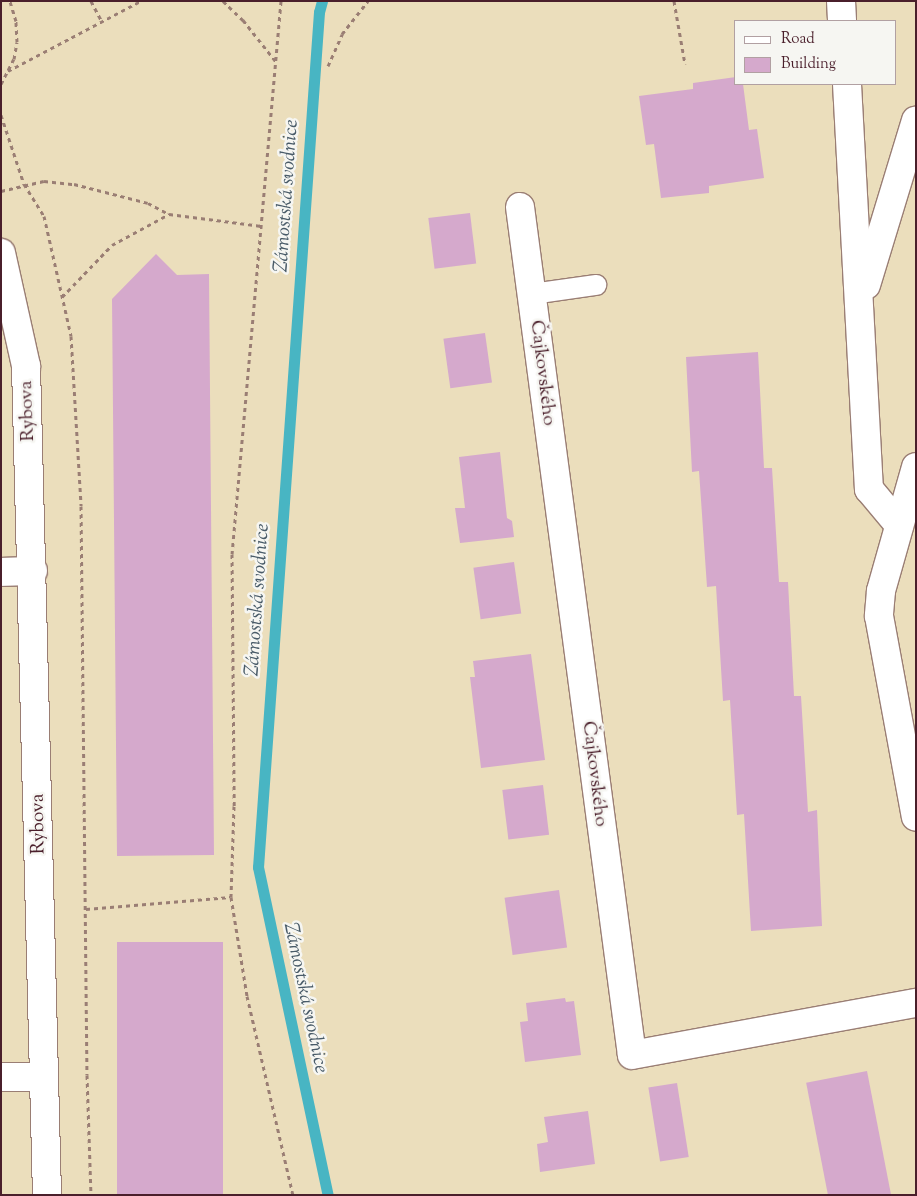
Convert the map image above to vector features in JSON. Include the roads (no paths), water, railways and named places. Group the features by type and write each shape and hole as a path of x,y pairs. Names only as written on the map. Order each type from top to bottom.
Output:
{"street":[{"path":"841,1 842,20"},
{"path":"846,85 861,303 869,489 899,524"},
{"path":"861,303 916,120"},
{"name":"Čajkovského","path":"520,207 632,1055 916,1003"},
{"name":"Rybova","path":"1,253 26,366 33,571 47,1195"},
{"path":"916,467 881,590 879,616 916,817"},
{"path":"1,572 33,571"},
{"path":"1,1078 44,1077"}],"lane":[{"path":"532,294 596,285"}],"waterway":[{"name":"Zámostská svodnice","path":"322,1 319,12 258,867 328,1195"}]}
